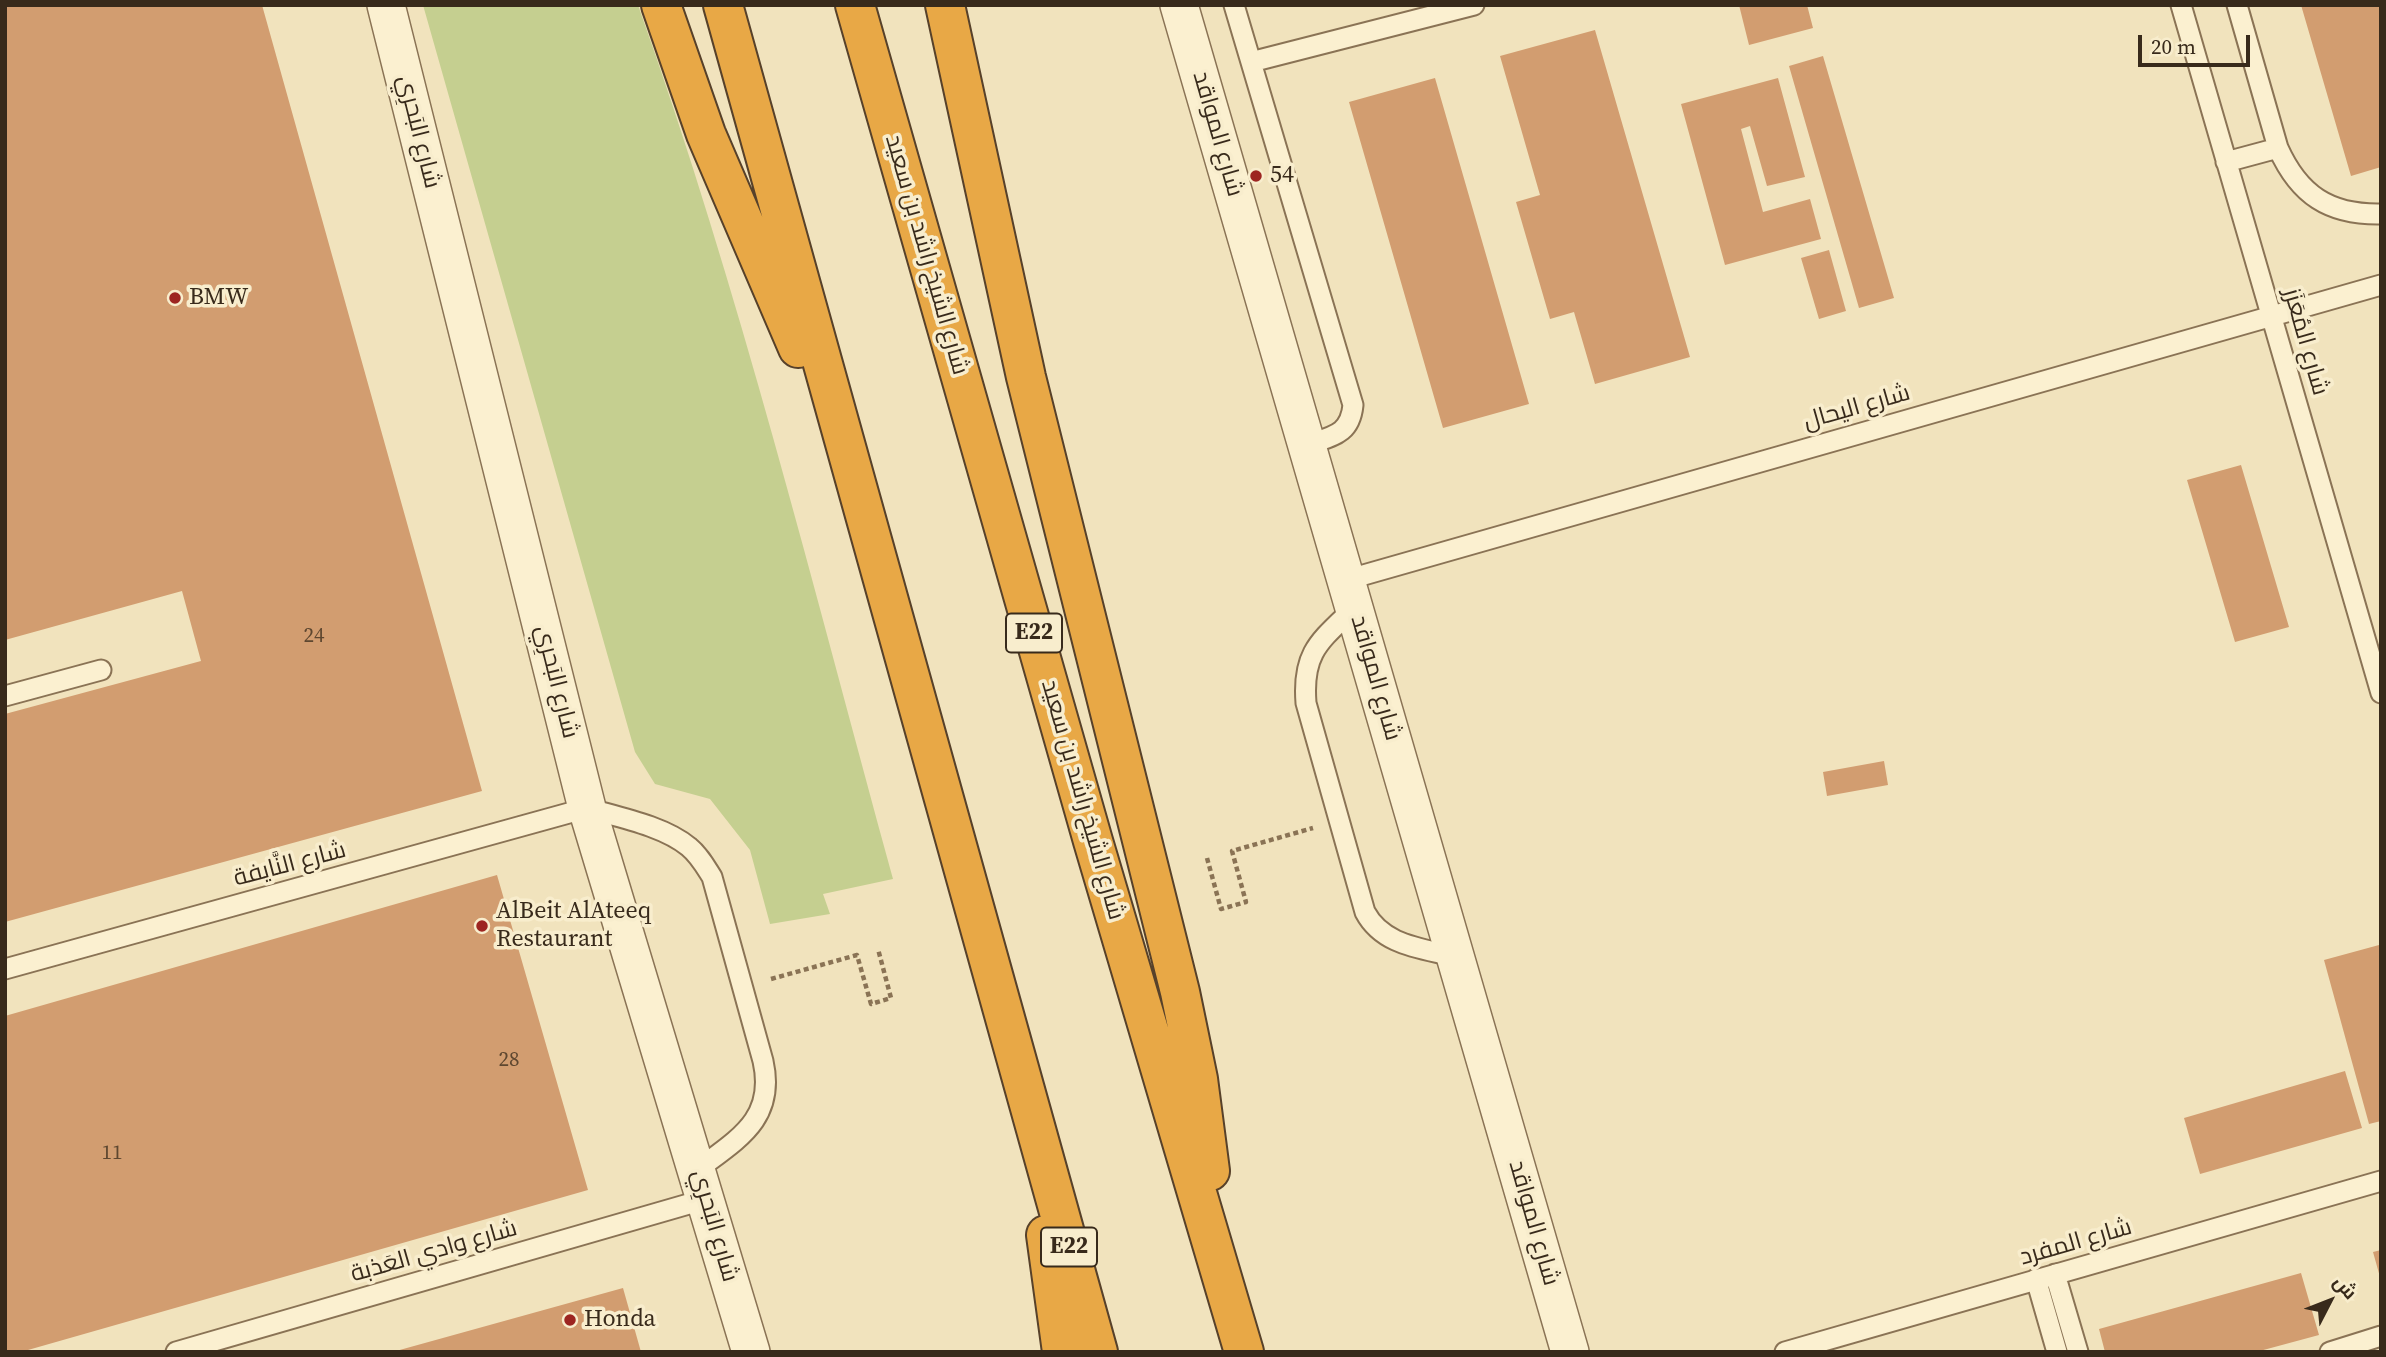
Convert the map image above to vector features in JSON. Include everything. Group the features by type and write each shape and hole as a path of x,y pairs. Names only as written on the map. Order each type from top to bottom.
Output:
{"highway":[{"path":"661,5 706,134 858,486"},
{"name":"E22","path":"723,5 1098,1352"},
{"name":"شارع الشيخ راشد بن سعيد","path":"855,5 1089,828 1244,1352"},
{"path":"945,5 1026,377 1180,992 1198,1079 1210,1168 1217,1260"},
{"path":"1039,1143 1048,1261 1062,1352"}],"street":[{"name":"شارع البَحرِي","path":"386,5 587,808 751,1352"},
{"name":"شارع المواقد","path":"1179,5 1570,1352"}],"lane":[{"path":"1234,5 1353,405 1352,419 1344,430 1307,445"},
{"path":"1251,62 1474,5"},
{"name":"شارع المُعَزَز","path":"2181,5 2381,693"},
{"path":"2237,5 2278,148 2287,168 2301,186 2318,200 2338,210 2360,215 2381,214"},
{"path":"2227,162 2278,148"},
{"name":"شارع اليحال","path":"1350,594 2271,315 2381,285"},
{"path":"1350,594 1310,657 1304,679 1306,703 1366,912 1373,926 1384,936 1456,957"},
{"path":"5,696 101,670"},
{"name":"شارع النَّايفة","path":"5,969 587,808"},
{"path":"587,808 646,826 687,845 697,854 712,877 766,1074 764,1100 758,1117 702,1184"},
{"name":"شارع المفرد","path":"1785,1352 2381,1181"},
{"name":"شارع وادي العَذبة","path":"176,1352 702,1184"},
{"path":"2055,1274 2078,1352"},
{"path":"2036,1279 2057,1352"},
{"path":"2330,1352 2381,1336"}],"path":[{"path":"1207,858 1221,909 1246,902 1232,851 1341,820"},
{"path":"743,987 857,955 871,1004 891,998 878,949"}],"green space":[{"path":"423,5 638,5 710,221 742,330 893,879 823,894 830,914 770,924 750,850 710,799 655,784 635,752"}],"building":[{"name":"BMW","path":"5,5 262,5 482,791 5,922 5,714 201,661 182,591 5,640"},
{"path":"1739,5 1807,5 1813,28 1749,45"},
{"path":"2301,5 2381,5 2381,167 2351,176"},
{"path":"1595,30 1690,357 1595,384 1574,312 1550,319 1516,202 1540,195 1500,56"},
{"path":"1823,56 1894,298 1859,308 1789,66"},
{"path":"1435,78 1529,404 1443,428 1349,102"},
{"path":"1778,78 1805,177 1767,186 1750,126 1741,129 1763,212 1810,199 1821,239 1725,265 1681,104"},
{"path":"1829,250 1846,311 1819,319 1801,258"},
{"path":"2241,465 2289,627 2235,642 2187,480"},
{"path":"1884,761 1888,785 1827,796 1823,772"},
{"path":"497,875 588,1190 21,1352 5,1352 5,1016"},
{"path":"2379,945 2381,1121 2369,1124 2324,960"},
{"path":"2345,1071 2362,1128 2200,1174 2184,1118"},
{"path":"2381,1250 2381,1277 2380,1277 2373,1252"},
{"path":"2301,1273 2319,1335 2256,1352 2105,1352 2099,1329"},
{"name":"Honda","path":"623,1288 641,1352 396,1352 396,1351"}],"place":[{"name":"54","path":"1256,176"},
{"name":"BMW","path":"175,298"},
{"name":"AlBeit AlAteeq Restaurant","path":"482,926"},
{"name":"Honda","path":"570,1320"}]}
